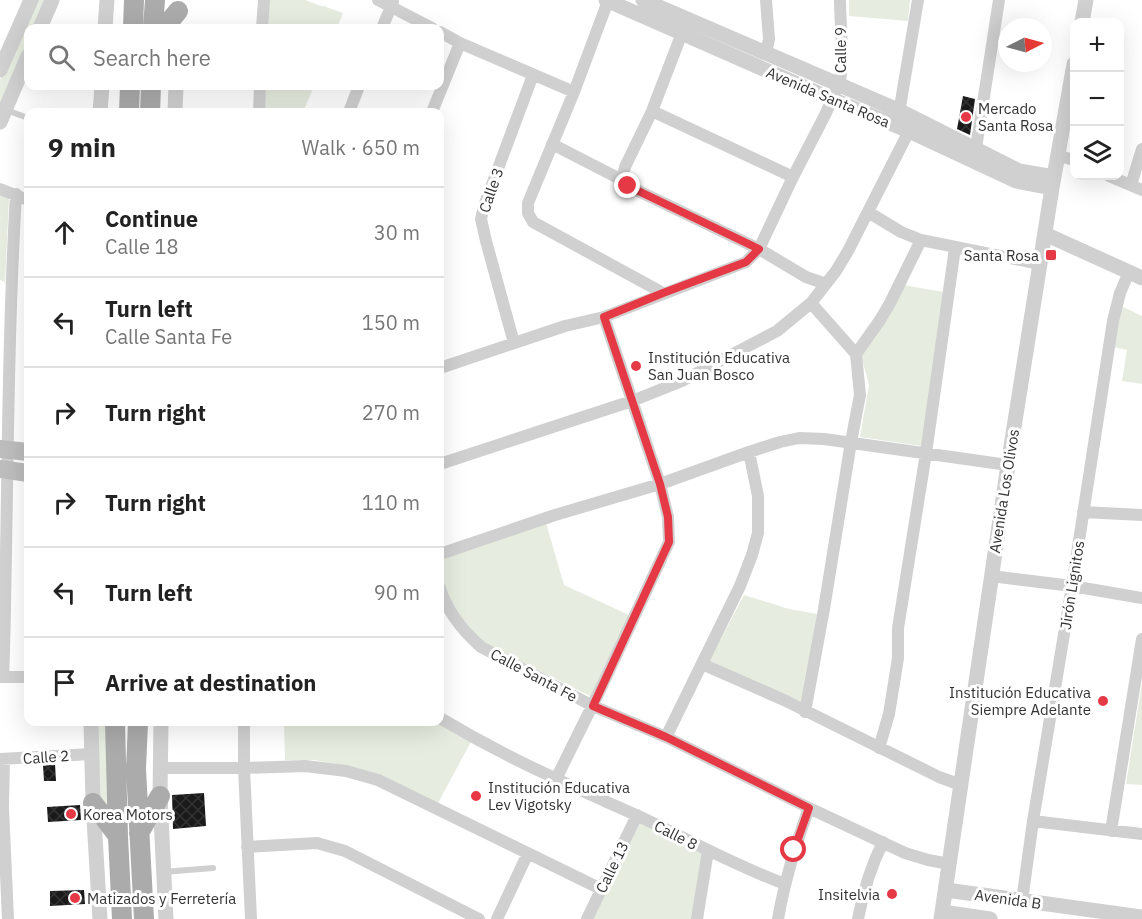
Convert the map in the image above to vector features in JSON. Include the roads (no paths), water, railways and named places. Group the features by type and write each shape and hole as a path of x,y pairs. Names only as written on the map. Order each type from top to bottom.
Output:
{"main road":[{"path":"135,24 144,1"},
{"path":"144,1 152,24"},
{"path":"168,24 178,13"},
{"path":"129,108 130,90"},
{"path":"150,108 151,90"},
{"path":"4,450 24,452"},
{"path":"4,470 24,472"},
{"path":"115,726 122,919"},
{"path":"138,726 136,769 144,919"},
{"path":"139,833 160,796"},
{"path":"93,802 118,836"},
{"path":"119,869 134,866 141,872"}],"street":[{"path":"0,70 31,0"},
{"path":"42,24 52,0"},
{"path":"105,24 107,0"},
{"path":"262,24 264,0"},
{"path":"378,0 392,4 425,24"},
{"path":"607,0 574,92 528,203 528,213 533,222 663,293"},
{"name":"Avenida Santa Rosa","path":"607,0 903,129 1016,181 1053,182"},
{"name":"Avenida Santa Rosa","path":"643,0 900,111 1019,171 1053,182"},
{"path":"766,0 769,39 766,53"},
{"name":"Calle 9","path":"759,249 839,84 840,0"},
{"path":"444,463 632,402 682,381 777,331 811,303 848,251 868,212 903,129 900,111 918,0"},
{"path":"975,148 999,0"},
{"path":"1082,18 1084,0"},
{"path":"384,24 392,4"},
{"path":"622,180 682,33"},
{"path":"444,34 574,92"},
{"path":"444,82 460,43"},
{"path":"3,116 24,66"},
{"name":"Avenida Los Olivos","path":"942,916 1008,465 1073,72"},
{"name":"Calle 3","path":"514,343 481,219 533,75"},
{"path":"100,108 102,90"},
{"path":"175,108 176,90"},
{"path":"259,108 260,90"},
{"path":"351,108 358,90"},
{"path":"434,108 441,90"},
{"path":"652,111 793,177"},
{"path":"552,144 622,180 628,186 759,249 806,277 826,284"},
{"path":"1118,180 1137,188 1142,149"},
{"path":"1059,156 1070,159"},
{"path":"0,189 24,198"},
{"path":"16,194 4,450 2,677 24,677"},
{"path":"868,212 901,232 921,240 1040,264"},
{"path":"1045,234 1136,275"},
{"path":"856,354 890,303 921,240"},
{"path":"879,748 889,714 898,658 898,628 955,248"},
{"path":"444,367 565,326 604,317 746,262 759,249"},
{"name":"Jirón Lignitos","path":"1022,901 1113,321 1120,293 1136,275"},
{"path":"805,712 860,395 856,354 811,303"},
{"path":"556,779 593,706 669,542 668,517 660,484 604,317"},
{"path":"444,553 555,515 660,484 749,452 799,438 851,442 1008,465"},
{"path":"666,737 740,586 752,555 758,534 758,496 749,452"},
{"path":"1083,512 1142,515"},
{"path":"991,576 1142,597"},
{"name":"Calle Santa Fe","path":"444,598 456,622 481,647 593,706 666,737 905,853 950,864"},
{"path":"1111,831 1142,639"},
{"path":"702,664 786,702 939,777 961,785"},
{"name":"Calle 8","path":"444,720 556,779 637,815 758,874 785,884"},
{"path":"91,726 100,919"},
{"path":"161,726 160,796 166,919"},
{"path":"244,726 251,919"},
{"name":"Calle 2","path":"2,759 92,754"},
{"path":"2,759 2,846 8,919"},
{"path":"160,768 305,766 346,771 378,780 601,889"},
{"path":"778,919 794,850 809,808"},
{"name":"Calle 13","path":"587,919 637,815"},
{"path":"1034,821 1142,834"},
{"path":"858,919 861,899 883,842"},
{"path":"247,846 317,843 345,851 479,919"},
{"path":"697,919 708,851"},
{"path":"497,919 528,854"},
{"name":"Avenida B","path":"946,890 1142,917"},
{"name":"Avenida B","path":"942,916 990,919"}],"lane":[{"path":"3,116 24,118"},
{"path":"163,872 213,868"}],"place":[{"name":"Mercado Santa Rosa","path":"966,117"},
{"name":"Santa Rosa","path":"1051,255"},
{"name":"Institución Educativa San Juan Bosco","path":"636,366"},
{"name":"Institución Educativa Siempre Adelante","path":"1103,701"},
{"name":"Institución Educativa Lev Vigotsky","path":"476,796"},
{"name":"Korea Motors","path":"71,814"},
{"name":"Insitelvia","path":"892,894"},
{"name":"Matizados y Ferretería","path":"75,898"}]}
